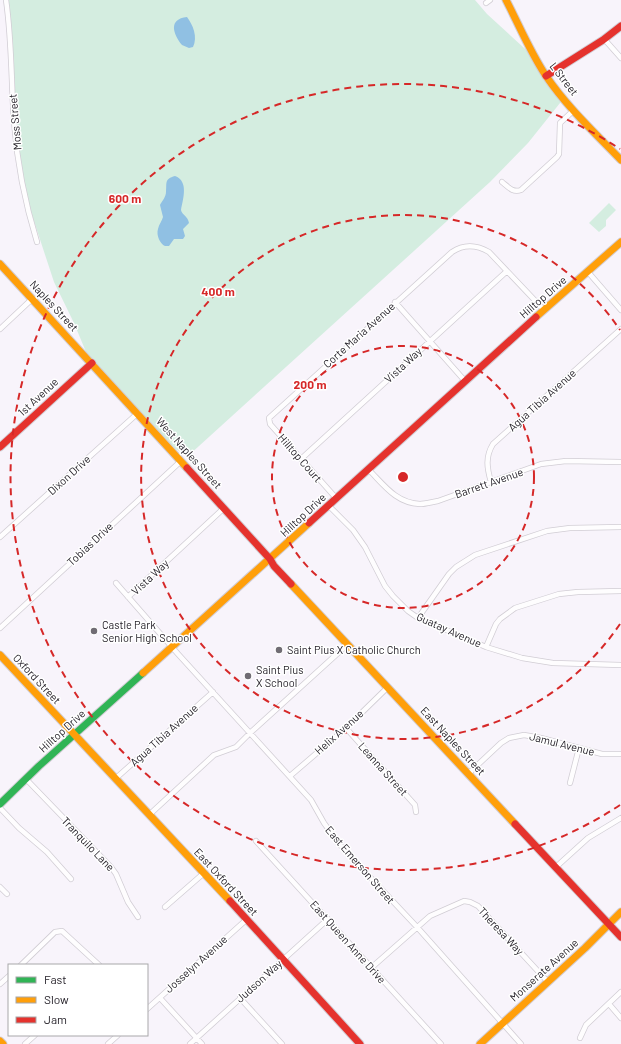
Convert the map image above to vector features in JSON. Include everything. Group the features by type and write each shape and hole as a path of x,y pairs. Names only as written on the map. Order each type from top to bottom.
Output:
{"street":[{"name":"Moss Street","path":"6,0 10,38 12,95 16,144 27,208 37,242"},
{"name":"L Street","path":"506,0 534,57 546,76 574,110 621,160"},
{"path":"546,76 559,66 605,40 621,26"},
{"path":"605,40 621,58"},
{"path":"502,182 512,190 521,190 557,157 559,154 560,123 574,110"},
{"name":"Hilltop Drive","path":"0,804 171,647 621,242"},
{"name":"Corte Maria Avenue","path":"272,415 447,255 459,248 476,246 489,252 544,310"},
{"name":"Naples Street","path":"0,264 92,363"},
{"name":"Vista Way","path":"301,459 507,271"},
{"path":"588,272 621,310"},
{"path":"0,328 32,299"},
{"path":"395,302 465,382"},
{"name":"Agua Tibia Avenue","path":"491,482 487,468 487,460 489,452 494,444 621,329"},
{"name":"West Naples Street","path":"92,363 270,559"},
{"name":"1st Avenue","path":"0,447 92,363"},
{"name":"Dixon Drive","path":"0,537 138,413"},
{"name":"Hilltop Court","path":"272,415 269,418 270,424 336,498"},
{"name":"Tobias Drive","path":"0,628 181,461"},
{"name":"Barrett Avenue","path":"369,470 391,493 399,499 420,504 438,500 549,463 621,462"},
{"name":"Guatay Avenue","path":"329,506 353,530 368,551 384,586 408,611 418,618 486,647 522,658 548,663 621,665"},
{"name":"Vista Way","path":"128,597 224,508"},
{"path":"418,618 448,574 475,555 547,531 576,527 621,527"},
{"name":"East Naples Street","path":"270,559 274,566 621,937"},
{"name":"East Emerson Street","path":"116,583 171,647 311,800 332,836 417,927 521,1044"},
{"path":"486,647 496,624 500,619 515,608 559,594 621,591"},
{"path":"149,815 214,755 236,747 348,644"},
{"name":"Oxford Street","path":"0,656 74,736"},
{"name":"Helix Avenue","path":"290,776 346,728 388,687"},
{"name":"Agua Tibia Avenue","path":"114,779 213,692"},
{"name":"Leanna Street","path":"346,728 415,805 416,812"},
{"name":"Jamul Avenue","path":"469,773 501,743 516,736 527,735 602,754 621,754"},
{"name":"East Oxford Street","path":"74,736 204,873 360,1044"},
{"path":"570,783 580,748"},
{"name":"Tranquilo Lane","path":"26,779 111,867 116,874 128,902 138,917"},
{"path":"0,808 19,828 46,852 71,879"},
{"path":"556,867 588,838 621,818"},
{"name":"East Queen Anne Drive","path":"256,840 441,1044"},
{"path":"165,907 204,873"},
{"path":"0,887 7,894"},
{"name":"Theresa Way","path":"371,968 430,916 464,901 478,906 548,982"},
{"name":"Monserate Avenue","path":"480,1044 585,948 608,923 621,912"},
{"name":"Judson Way","path":"190,1044 328,919"},
{"name":"Josselyn Avenue","path":"148,1008 246,920"},
{"path":"21,964 55,932 59,931 62,931 98,964"},
{"path":"0,984 8,977"},
{"path":"580,1038 586,1026 621,992"},
{"path":"160,998 202,1044"},
{"path":"240,998 282,1044"},
{"path":"609,1004 621,1018"},
{"path":"25,1044 33,1036"},
{"path":"108,1044 117,1036"}],"green space":[{"path":"8,0 475,0 487,14 535,58 564,98 528,143 490,182 188,456 161,441 91,364 74,323 54,282 29,206 19,158"},
{"path":"609,203 616,210 606,220 606,226 599,232 589,223"}],"water":[{"path":"187,17 193,27 195,35 193,47 189,48 182,45 179,41 174,28 177,21 181,18"},
{"path":"175,176 179,178 184,186 184,196 181,210 189,223 183,229 185,236 183,239 174,239 169,246 165,246 160,241 158,236 158,227 163,217 160,205 165,196 166,184 169,178"}],"traffic: fast":[{"path":"0,804 39,766 143,673"}],"traffic: slow":[{"path":"506,0 535,58 546,76 582,120 621,160"},
{"path":"536,317 621,242"},
{"path":"0,264 187,468"},
{"path":"143,673 309,523"},
{"path":"291,584 515,824"},
{"path":"0,655 230,901"},
{"path":"480,1044 585,948 621,912"},
{"path":"0,1041 3,1044"}],"traffic: jam":[{"path":"546,76 603,40 621,26"},
{"path":"309,523 536,317"},
{"path":"0,447 92,363"},
{"path":"187,468 291,584"},
{"path":"515,824 621,937"},
{"path":"230,901 360,1044"}],"place":[{"name":"Castle Park Senior High School","path":"94,631"},
{"name":"Saint Pius X Catholic Church","path":"279,650"},
{"name":"Saint Pius X School","path":"248,676"}]}
